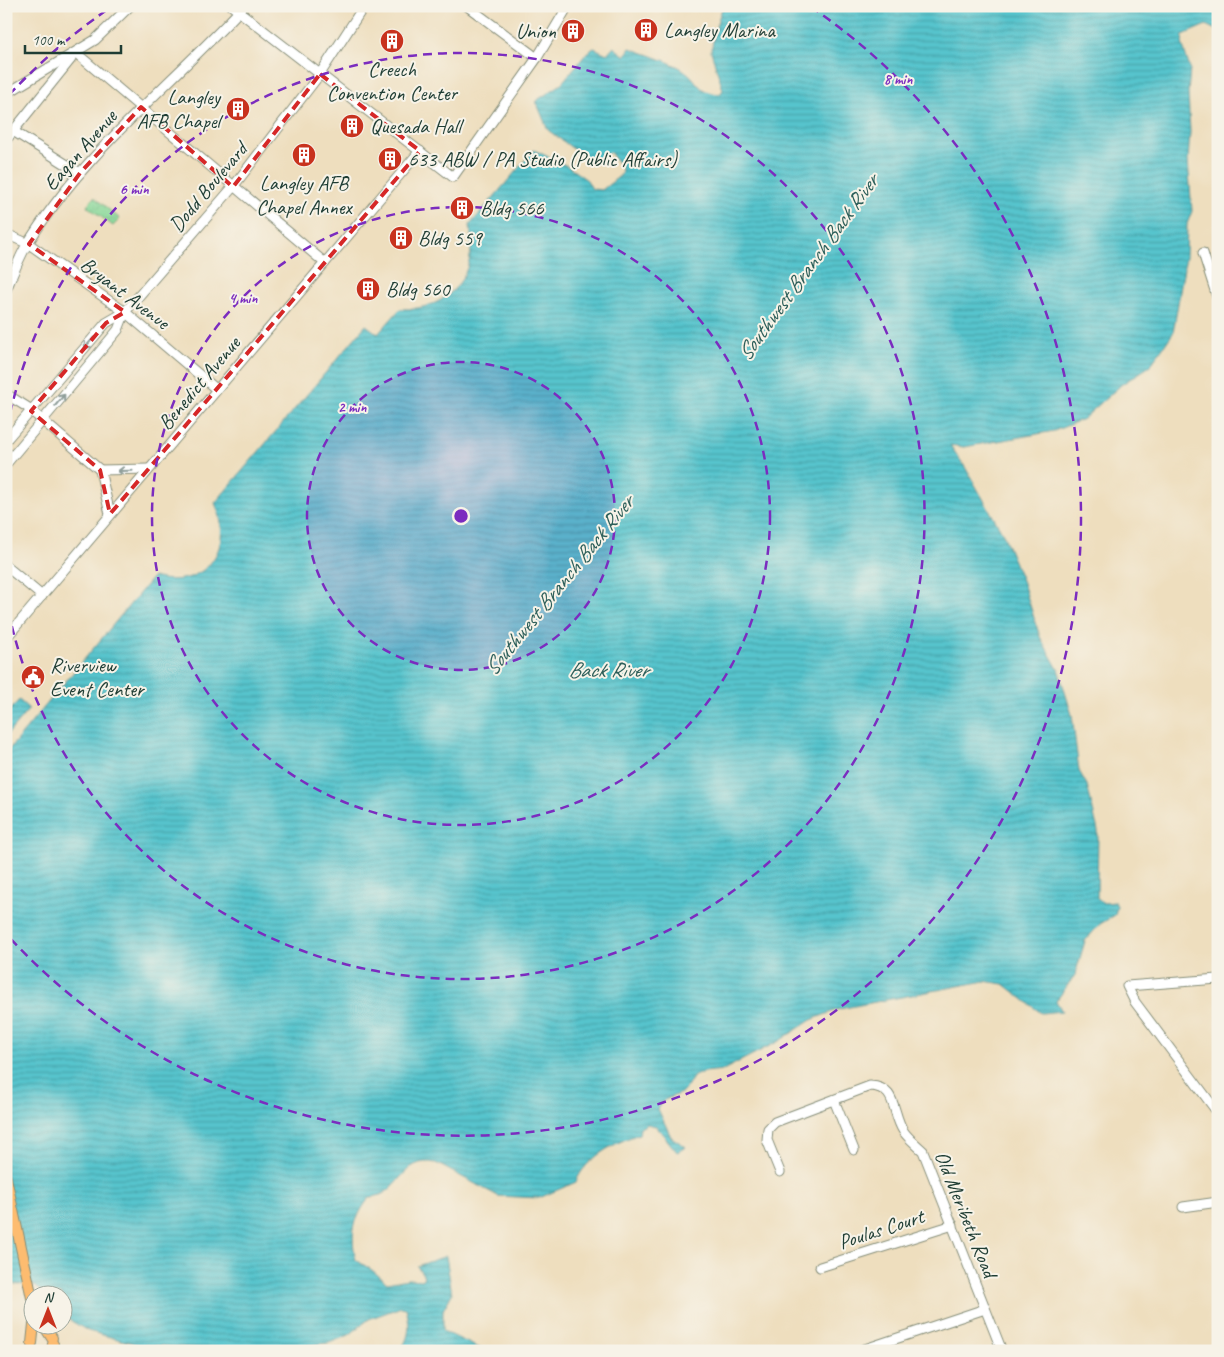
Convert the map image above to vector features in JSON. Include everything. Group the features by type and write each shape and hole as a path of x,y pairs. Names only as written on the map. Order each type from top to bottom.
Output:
{"main road":[{"path":"6,1178 29,1284"},
{"path":"34,1334 34,1347"}],"street":[{"path":"6,94 95,40 130,6"},
{"name":"Dodd Boulevard","path":"6,440 106,323 125,312 233,187 320,74 364,6"},
{"path":"467,6 537,58"},
{"path":"238,8 453,177 537,58 568,6"},
{"name":"Eagan Avenue","path":"6,290 29,244 80,173 141,107 238,8"},
{"path":"76,52 325,263"},
{"path":"6,140 76,52"},
{"path":"13,132 80,173"},
{"name":"Benedict Avenue","path":"6,638 420,151"},
{"name":"Bryant Avenue","path":"6,234 29,244 125,312 216,389"},
{"path":"1204,253 1218,300"},
{"name":"Dodd Boulevard","path":"6,464 118,330 125,312"},
{"path":"6,394 31,411 100,470 110,514"},
{"path":"100,470 149,470"},
{"path":"6,566 42,596"},
{"path":"1218,979 1127,986 1134,1002 1218,1113"},
{"name":"Old Meribeth Road","path":"780,1172 766,1140 768,1129 775,1122 870,1086 880,1086 887,1091 904,1131 923,1151 1002,1351"},
{"path":"834,1100 854,1150"},
{"path":"1183,1207 1218,1202"},
{"name":"Poulas Court","path":"820,1267 953,1225"},
{"path":"858,1351 985,1309"}],"highlighted area":[{"path":"320,74 420,151 110,514 100,470 31,411 106,323 125,312 29,244 80,173 141,107 233,187"}],"green space":[{"path":"94,197 120,219 113,226 87,206"}],"water":[{"name":"Back River","path":"723,6 1218,6 1218,34 1216,30 1206,25 1183,35 1182,43 1190,69 1188,161 1192,211 1187,224 1186,256 1173,333 1150,366 1122,384 1083,419 1054,431 964,447 950,445 965,467 1003,534 1023,583 1040,637 1058,669 1072,715 1079,771 1087,785 1098,831 1097,899 1104,903 1115,902 1117,906 1115,915 1100,924 1085,941 1075,975 1056,1001 1062,1011 1041,1013 1004,984 984,981 839,1009 811,1020 779,1041 723,1070 704,1072 694,1076 683,1092 662,1101 658,1109 671,1137 686,1147 677,1152 656,1126 647,1124 640,1128 639,1134 611,1146 594,1158 580,1173 576,1182 539,1198 498,1196 436,1163 424,1162 407,1170 388,1190 380,1195 370,1197 360,1212 353,1234 356,1260 372,1270 387,1283 408,1279 422,1280 424,1276 417,1266 446,1256 452,1294 443,1310 443,1331 485,1351 399,1351 406,1341 409,1331 406,1308 401,1307 369,1319 349,1335 329,1343 276,1348 209,1349 136,1344 88,1331 72,1321 72,1284 6,1283 6,753 153,577 171,580 187,578 200,572 211,563 218,551 221,536 220,520 215,503 366,325 378,334 400,309 418,308 434,304 447,296 457,286 465,274 470,259 470,225 534,150 567,166 587,180 592,189 602,190 621,175 622,168 610,152 591,162 548,130 536,101 560,85 587,53 594,48 607,54 613,47 625,56 630,48 659,58 690,75 702,89 720,94 723,90 711,51"},
{"path":"19,700 29,709 7,735 6,715"}],"place":[{"name":"Langley Marina","path":"646,30"},
{"name":"Union","path":"573,31"},
{"name":"Creech Convention Center","path":"392,41"},
{"name":"Langley AFB Chapel","path":"238,109"},
{"name":"Quesada Hall","path":"352,126"},
{"name":"Langley AFB Chapel Annex","path":"304,155"},
{"name":"633 ABW / PA Studio (Public Affairs)","path":"390,159"},
{"name":"Bldg 566","path":"462,208"},
{"name":"Bldg 559","path":"401,238"},
{"name":"Bldg 560","path":"368,289"},
{"name":"Riverview Event Center","path":"33,677"}],"water label":[{"name":"Southwest Branch Back River","path":"807,267"},
{"name":"Southwest Branch Back River","path":"558,585"}]}
